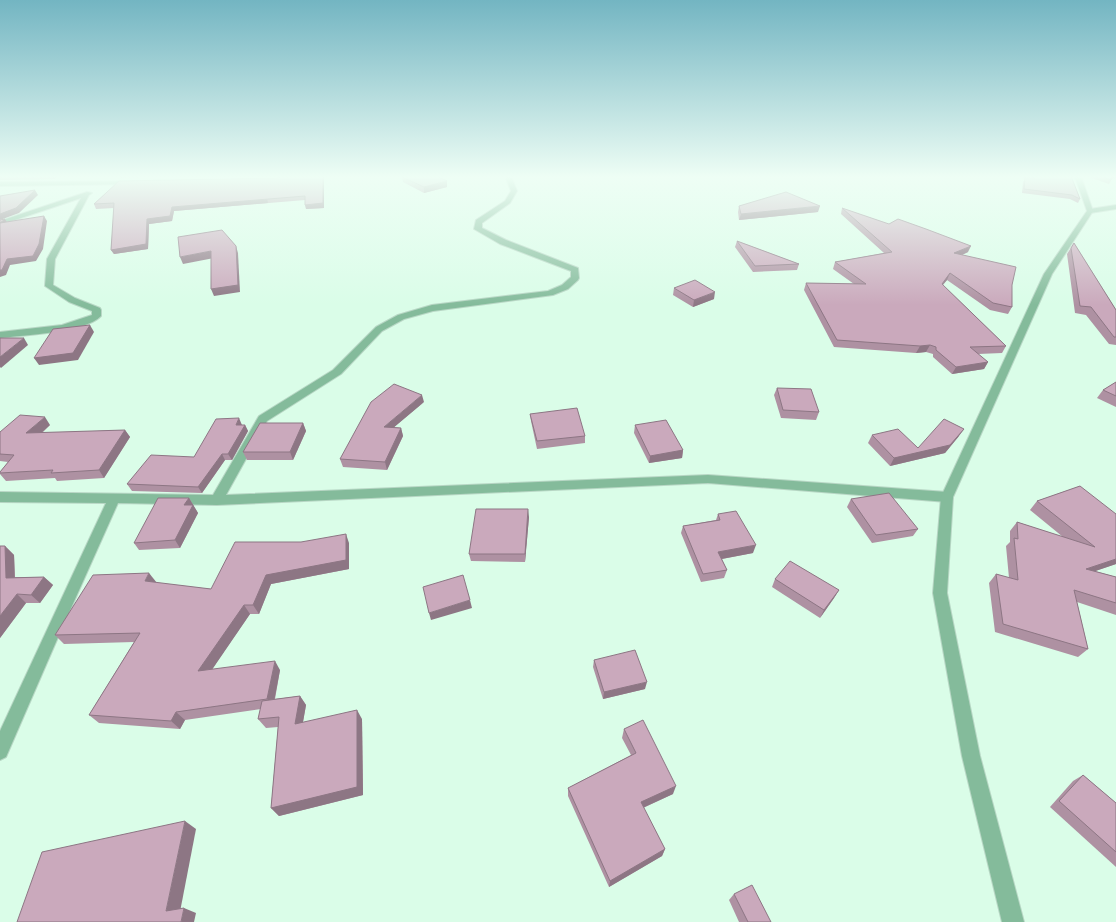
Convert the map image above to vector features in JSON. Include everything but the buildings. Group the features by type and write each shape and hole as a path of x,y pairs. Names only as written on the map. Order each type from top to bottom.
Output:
{"street":[{"path":"0,223 12,219"},
{"path":"0,335 69,328 96,316 97,310 72,300 49,286 51,259 73,219"},
{"path":"217,500 263,418 337,372 379,329 401,317 432,308 550,293 565,287 575,278 575,270 503,242 478,229 479,222 483,219"},
{"path":"1013,922 971,756 940,593 948,497 1048,274 1084,219"},
{"path":"0,497 217,500 708,480 948,497"},
{"path":"0,751 51,635 114,499"}]}
